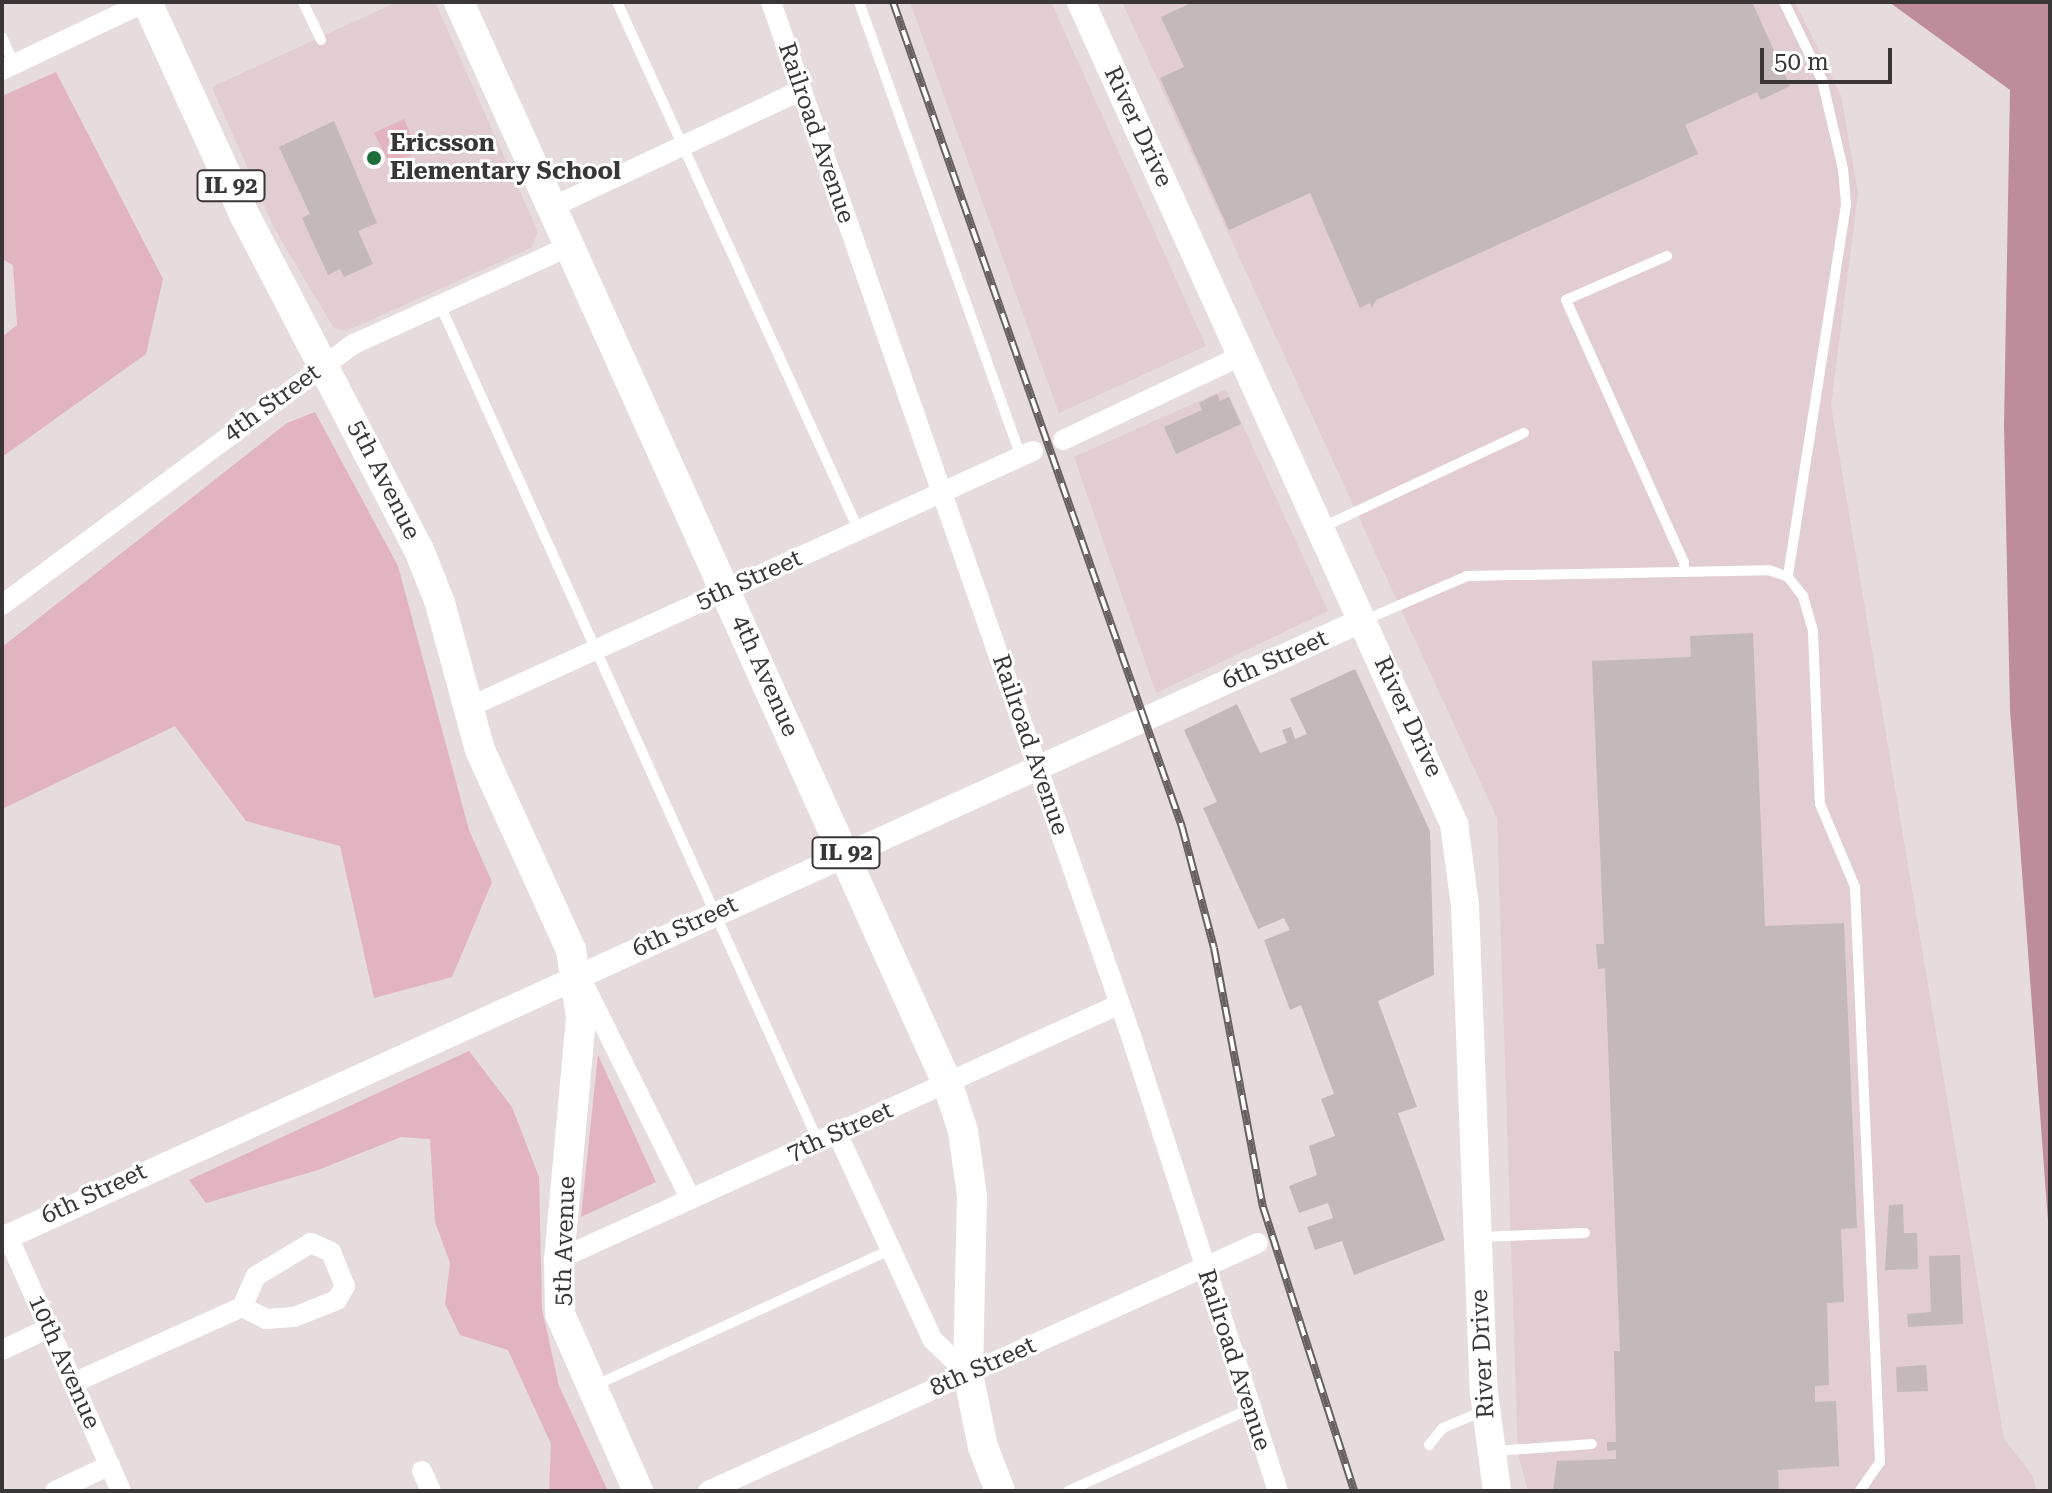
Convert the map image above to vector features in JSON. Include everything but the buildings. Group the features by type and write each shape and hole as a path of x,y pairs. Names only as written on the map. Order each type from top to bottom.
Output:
{"main road":[{"name":"5th Avenue","path":"146,2 245,216 430,576 465,709 579,975 581,1018 559,1259 560,1314 638,1491"},
{"name":"4th Avenue","path":"459,2 948,1085 963,1131 972,1196 968,1374 983,1447 1000,1491"},
{"name":"River Drive","path":"1081,2 1441,787 1462,865 1485,1410 1497,1491"}],"street":[{"path":"8,67 146,2"},
{"name":"Railroad Avenue","path":"771,2 1120,1004 1278,1491"},
{"path":"552,207 802,90"},
{"name":"4th Street","path":"2,605 354,344 570,246"},
{"path":"1063,440 1243,355"},
{"name":"5th Street","path":"465,709 1027,455"},
{"name":"6th Street","path":"3,1232 1039,769 1363,620"},
{"name":"5th Avenue","path":"579,975 690,1198"},
{"name":"7th Street","path":"559,1259 948,1085 1120,1004"},
{"path":"828,1137 890,1250 932,1339 968,1374"},
{"name":"10th Avenue","path":"3,1232 121,1491"},
{"path":"73,1383 242,1307 256,1276 311,1243 331,1252 345,1286 337,1300 294,1317 266,1319 242,1307"},
{"name":"8th Street","path":"708,1491 1258,1243"},
{"path":"2,1350 49,1328"},
{"path":"55,1491 110,1465"},
{"path":"422,1471 431,1491"}],"lane":[{"path":"303,2 321,40"},
{"path":"617,2 859,531"},
{"path":"859,2 1027,455"},
{"path":"1784,2 1822,80 1843,169 1846,205 1788,577"},
{"path":"2,37 8,67"},
{"path":"1667,256 1566,300 1684,562 1684,572"},
{"path":"440,305 714,913 828,1137"},
{"path":"1321,528 1524,433"},
{"path":"1363,620 1467,576 1769,570 1788,577 1803,596 1813,632 1820,804 1855,887 1880,1462 1860,1491"},
{"path":"1478,1237 1585,1233"},
{"path":"591,1387 890,1250"},
{"path":"1068,1491 1250,1409"},
{"path":"1429,1445 1443,1428 1485,1410"},
{"path":"1489,1451 1592,1444"}],"shaded area":[{"name":"Ericsson Elementary School","path":"397,2 435,2 538,232 531,248 346,331 334,328 274,228 212,87"},
{"path":"910,2 1051,2 1206,346 1059,413"},
{"path":"1122,2 1795,2 1841,96 1858,193 1831,406 2004,1439 2033,1476 2036,1491 1528,1491 1518,1454 1497,818"},
{"path":"1889,2 2050,2 2050,1248 2010,710 2004,426 2010,90"},
{"path":"56,72 163,279 146,354 2,457 2,337 17,325 13,265 2,259 2,96"},
{"path":"404,119 418,152 390,164 374,133"},
{"path":"1226,389 1328,611 1156,693 1074,457"},
{"path":"315,412 398,566 469,830 492,882 452,977 374,998 340,846 246,821 175,726 2,809 2,647 287,423"},
{"path":"469,1051 512,1107 539,1177 542,1309 559,1386 608,1491 549,1491 551,1444 508,1350 460,1335 445,1304 450,1263 435,1222 430,1139 401,1137 318,1170 206,1203 189,1180"},
{"path":"598,1055 656,1182 581,1217"}],"railway":[{"path":"893,2 1182,827 1214,948 1263,1207 1354,1491"}],"place":[{"name":"Ericsson Elementary School","path":"374,158"}]}
